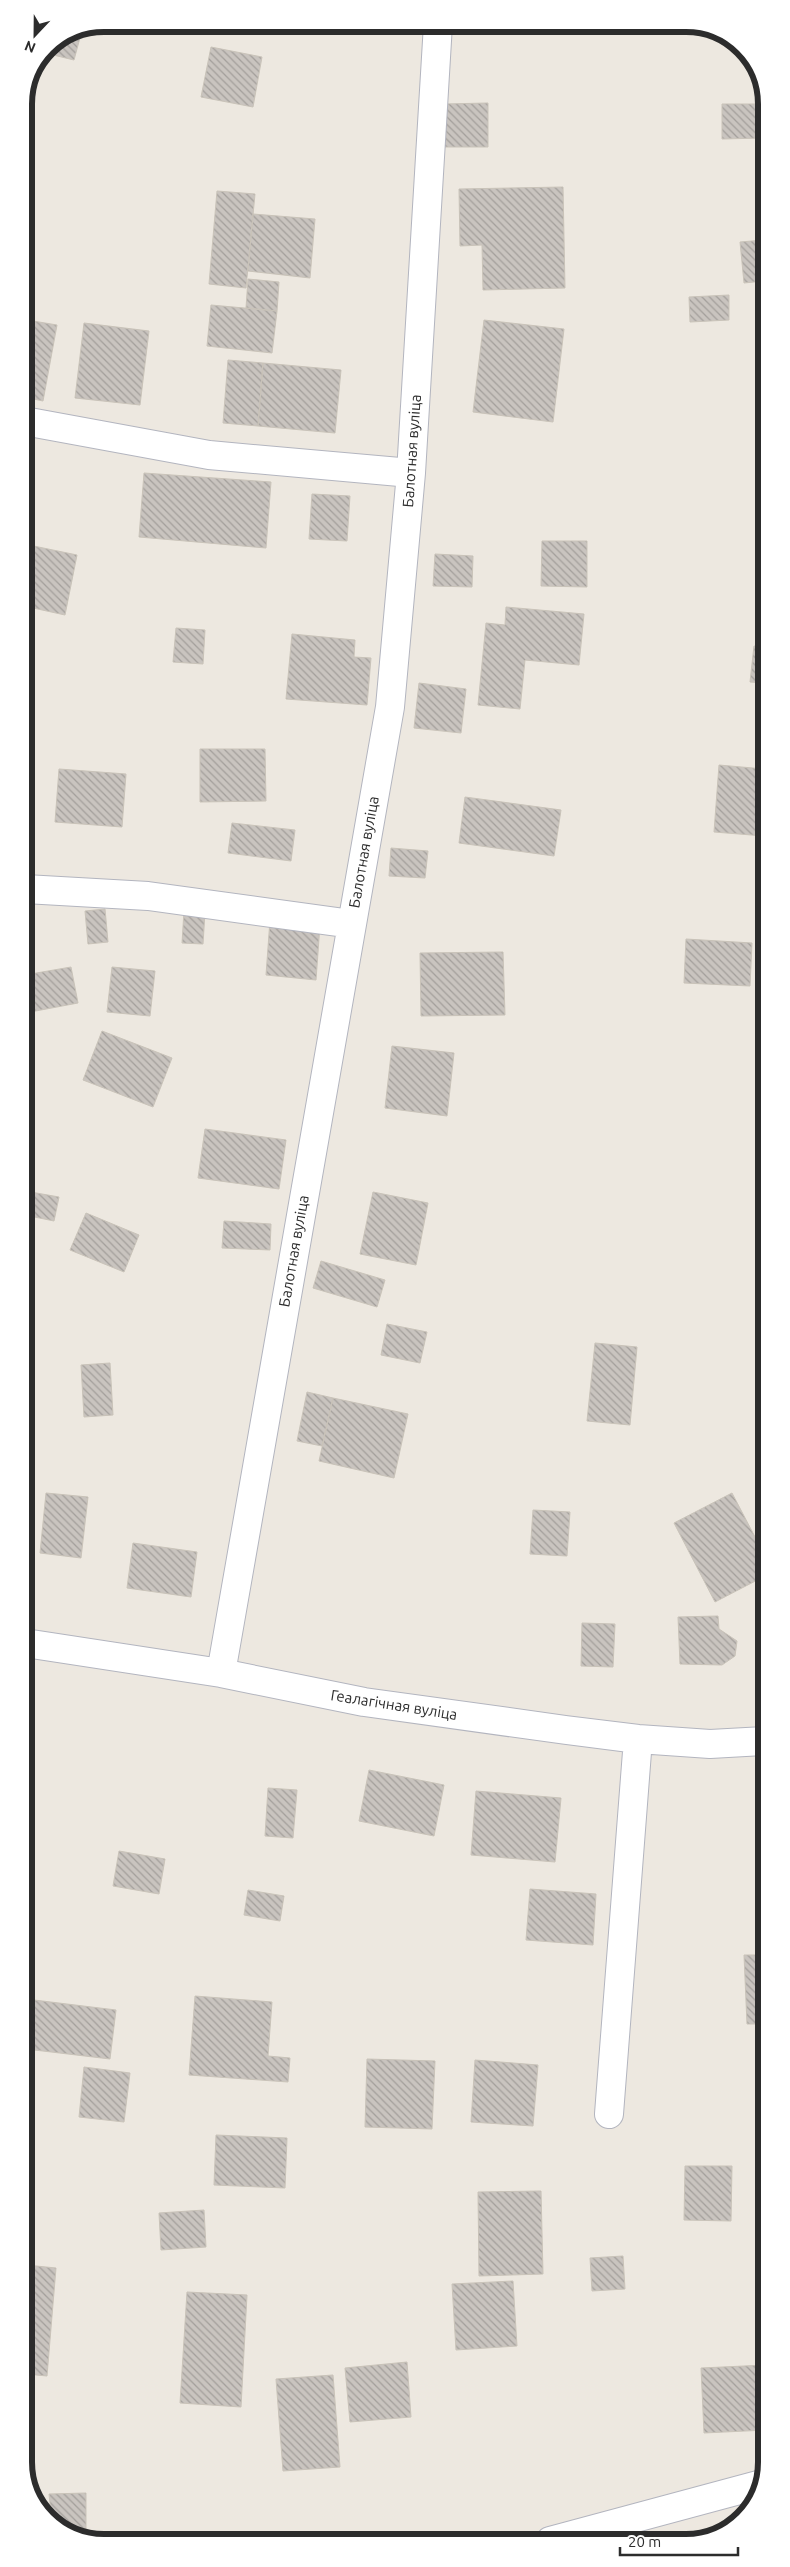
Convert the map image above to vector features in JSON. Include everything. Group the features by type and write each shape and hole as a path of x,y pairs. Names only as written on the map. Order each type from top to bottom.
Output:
{"street":[{"name":"Балотная вуліца","path":"220,1672 390,707 412,473 438,33"},
{"path":"32,422 209,455 412,473"},
{"path":"32,889 148,896 352,924"},
{"name":"Геалагічная вуліца","path":"32,1644 220,1672 364,1702 638,1739 710,1744 758,1741"},
{"path":"609,2114 638,1739"},
{"path":"576,2534 753,2486"}],"building":[{"path":"80,37 74,60 60,57 60,49"},
{"path":"211,47 262,57 253,107 201,97"},
{"path":"488,103 488,147 444,147 444,104"},
{"path":"722,104 758,104 758,138 722,139"},
{"path":"563,187 565,288 483,290 482,245 460,246 459,189"},
{"path":"217,191 255,194 246,288 209,284"},
{"path":"253,214 315,219 310,278 248,271"},
{"path":"758,240 758,282 744,283 740,242"},
{"path":"248,279 279,282 277,311 246,308"},
{"path":"729,295 729,320 690,322 689,297"},
{"path":"211,305 277,311 272,353 207,346"},
{"path":"484,320 564,329 553,422 473,412"},
{"path":"32,321 57,325 43,401 32,399"},
{"path":"84,323 149,331 140,405 75,398"},
{"path":"228,360 263,363 258,426 223,423"},
{"path":"263,363 341,370 335,433 258,426"},
{"path":"144,473 271,482 266,548 139,537"},
{"path":"312,494 350,496 347,541 309,539"},
{"path":"542,541 587,541 587,587 541,586"},
{"path":"32,546 77,555 65,615 32,608"},
{"path":"435,554 473,556 472,587 433,586"},
{"path":"506,607 584,614 579,665 525,660 520,709 478,705 486,623 505,625"},
{"path":"176,628 205,630 203,664 173,662"},
{"path":"292,634 355,640 354,657 371,658 367,705 286,699"},
{"path":"754,646 758,647 758,683 750,682"},
{"path":"419,683 466,689 461,733 414,728"},
{"path":"200,749 265,749 266,801 200,802"},
{"path":"719,765 758,768 758,836 714,832"},
{"path":"59,769 126,774 122,827 55,822"},
{"path":"465,797 561,810 554,856 459,843"},
{"path":"232,823 295,830 291,861 228,853"},
{"path":"391,848 428,851 425,878 389,876"},
{"path":"105,909 108,942 88,944 85,911"},
{"path":"184,911 205,912 203,944 182,943"},
{"path":"270,920 320,925 316,980 266,975"},
{"path":"686,939 752,943 750,986 684,983"},
{"path":"503,952 505,1015 421,1016 420,953"},
{"path":"71,967 78,1003 32,1012 32,974"},
{"path":"112,967 155,971 150,1016 107,1012"},
{"path":"102,1031 172,1058 153,1107 83,1080"},
{"path":"392,1046 454,1053 447,1116 385,1108"},
{"path":"205,1129 286,1140 279,1189 198,1178"},
{"path":"32,1192 59,1197 54,1221 32,1216"},
{"path":"373,1192 428,1203 416,1265 360,1254"},
{"path":"86,1213 139,1235 124,1272 70,1250"},
{"path":"224,1221 271,1224 270,1250 222,1248"},
{"path":"321,1261 385,1280 377,1307 313,1288"},
{"path":"387,1324 427,1332 420,1363 381,1355"},
{"path":"595,1343 637,1347 630,1425 587,1421"},
{"path":"110,1363 113,1415 84,1417 81,1365"},
{"path":"307,1392 333,1398 322,1446 297,1441"},
{"path":"333,1398 408,1414 394,1478 319,1461"},
{"path":"46,1493 88,1497 81,1558 40,1553"},
{"path":"732,1493 758,1543 758,1580 715,1602 674,1523"},
{"path":"533,1510 570,1512 567,1556 530,1554"},
{"path":"133,1543 197,1552 191,1597 127,1588"},
{"path":"718,1616 719,1629 737,1641 735,1656 722,1665 680,1664 678,1617"},
{"path":"582,1623 615,1624 613,1667 581,1666"},
{"path":"369,1770 444,1785 434,1836 359,1821"},
{"path":"268,1788 297,1790 293,1838 265,1836"},
{"path":"476,1791 561,1798 555,1862 471,1855"},
{"path":"119,1851 165,1859 159,1894 113,1886"},
{"path":"530,1889 596,1894 593,1945 526,1940"},
{"path":"248,1890 284,1896 280,1921 244,1915"},
{"path":"744,1955 758,1955 758,2024 747,2024"},
{"path":"195,1996 272,2002 268,2056 290,2058 288,2082 189,2075"},
{"path":"32,2000 116,2010 110,2059 32,2050"},
{"path":"367,2059 435,2061 432,2129 365,2127"},
{"path":"475,2060 538,2065 533,2126 471,2122"},
{"path":"84,2067 130,2073 124,2122 79,2117"},
{"path":"216,2135 287,2138 285,2188 214,2185"},
{"path":"685,2166 732,2166 731,2221 684,2220"},
{"path":"541,2191 543,2274 479,2276 478,2192"},
{"path":"204,2210 206,2247 161,2250 159,2213"},
{"path":"623,2256 625,2289 592,2291 590,2258"},
{"path":"32,2266 56,2268 47,2376 32,2375"},
{"path":"513,2281 517,2346 456,2350 452,2284"},
{"path":"187,2292 247,2295 241,2407 180,2403"},
{"path":"407,2362 411,2417 350,2422 345,2368"},
{"path":"758,2365 758,2430 704,2433 701,2368"},
{"path":"333,2375 340,2467 283,2471 276,2379"},
{"path":"86,2493 86,2529 78,2529 61,2520 51,2509 49,2494"}]}
